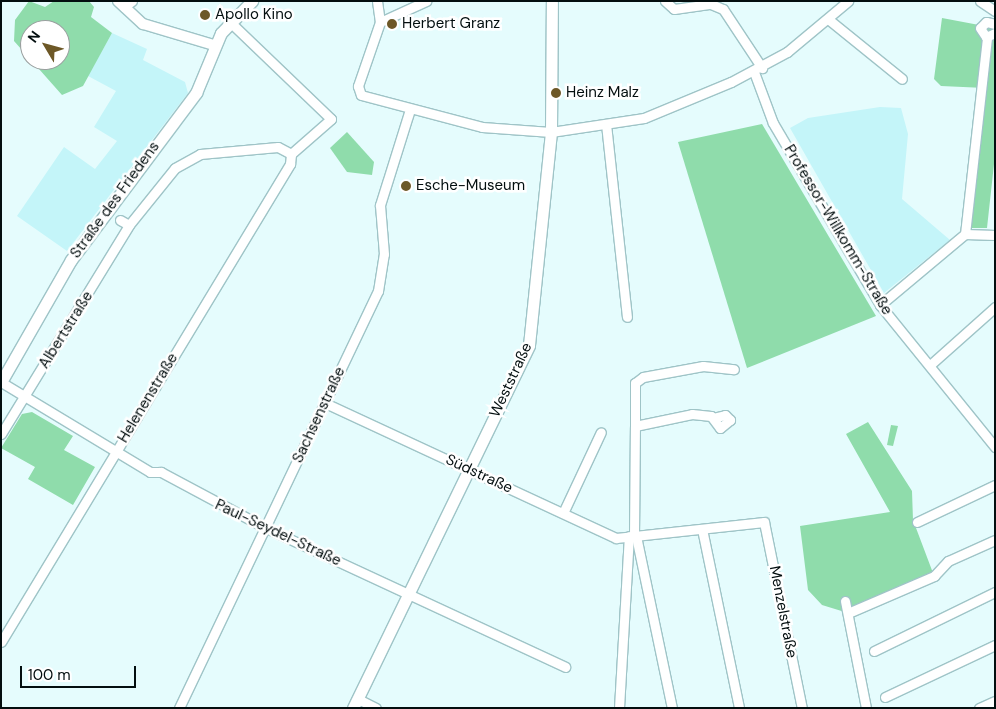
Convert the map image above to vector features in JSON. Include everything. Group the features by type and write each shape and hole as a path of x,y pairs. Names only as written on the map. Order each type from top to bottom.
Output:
{"main road":[{"name":"Straße des Friedens","path":"1,382 71,260 196,93 214,45 230,22 252,1"},
{"name":"Weststraße","path":"356,703 407,593 529,345 551,132 552,1"}],"street":[{"path":"377,1 380,22 358,86 361,95 482,127 551,132 644,118 758,70 848,1"},
{"path":"380,22 426,1"},
{"name":"Professor-Willkomm-Straße","path":"665,1 674,8 711,4 723,9 758,70 773,123 880,305 995,447"},
{"path":"980,1 995,11"},
{"path":"125,3 164,33 214,45"},
{"path":"828,18 902,79"},
{"path":"965,234 991,35 982,33 982,25 988,21 995,24"},
{"path":"230,22 331,119 291,154"},
{"name":"Sachsenstraße","path":"179,708 266,528 382,278 380,205 410,108"},
{"path":"606,124 627,317"},
{"name":"Albertstraße","path":"1,434 129,226 168,176 185,159 200,154 278,147 291,154"},
{"name":"Helenenstraße","path":"1,642 290,164 291,154"},
{"path":"120,220 129,226"},
{"path":"880,305 965,234 995,234"},
{"path":"930,365 995,307"},
{"path":"620,708 633,536 635,383 642,377 703,366 734,369"},
{"name":"Paul-Seydel-Straße","path":"1,382 115,453 266,528 566,667"},
{"name":"Südstraße","path":"325,403 616,538 702,529 759,519"},
{"path":"635,426 692,414 713,418"},
{"path":"563,513 601,432"},
{"path":"917,522 995,485"},
{"name":"Menzelstraße","path":"759,519 767,526 802,708"},
{"path":"702,529 739,708"},
{"path":"633,536 672,708"},
{"path":"848,613 934,576 948,561 995,540"},
{"path":"874,651 995,592"},
{"path":"845,601 866,708"},
{"path":"885,697 995,645"},
{"path":"979,708 995,701"},
{"name":"Weststraße","path":"356,703 376,708"}],"shaded area":[{"path":"112,33 147,49 143,60 185,82 188,93 67,251 17,216 64,147 95,169 117,141 94,127 116,91 88,76"},
{"path":"880,107 901,108 908,134 902,199 950,240 884,293 790,128 808,118"}],"green space":[{"path":"29,1 45,7 54,1 89,1 94,7 91,17 112,33 83,86 62,95 40,70 70,70 70,20 20,20 20,48 14,41 15,20"},
{"path":"942,18 995,28 995,155 987,228 971,228 985,88 941,86 934,79"},
{"path":"762,124 876,316 747,368 678,142"},
{"path":"347,132 374,162 372,175 347,172 330,148"},
{"path":"32,412 73,436 64,450 95,467 73,505 28,479 35,467 1,448 22,414"},
{"path":"868,422 912,491 913,520 933,573 848,613 822,605 808,590 800,526 890,512 846,434"},
{"path":"891,425 898,426 893,446 887,445"}],"place":[{"name":"Apollo Kino","path":"205,15"},
{"name":"Herbert Granz","path":"392,24"},
{"name":"Heinz Malz","path":"556,93"},
{"name":"Esche-Museum","path":"406,186"}]}
